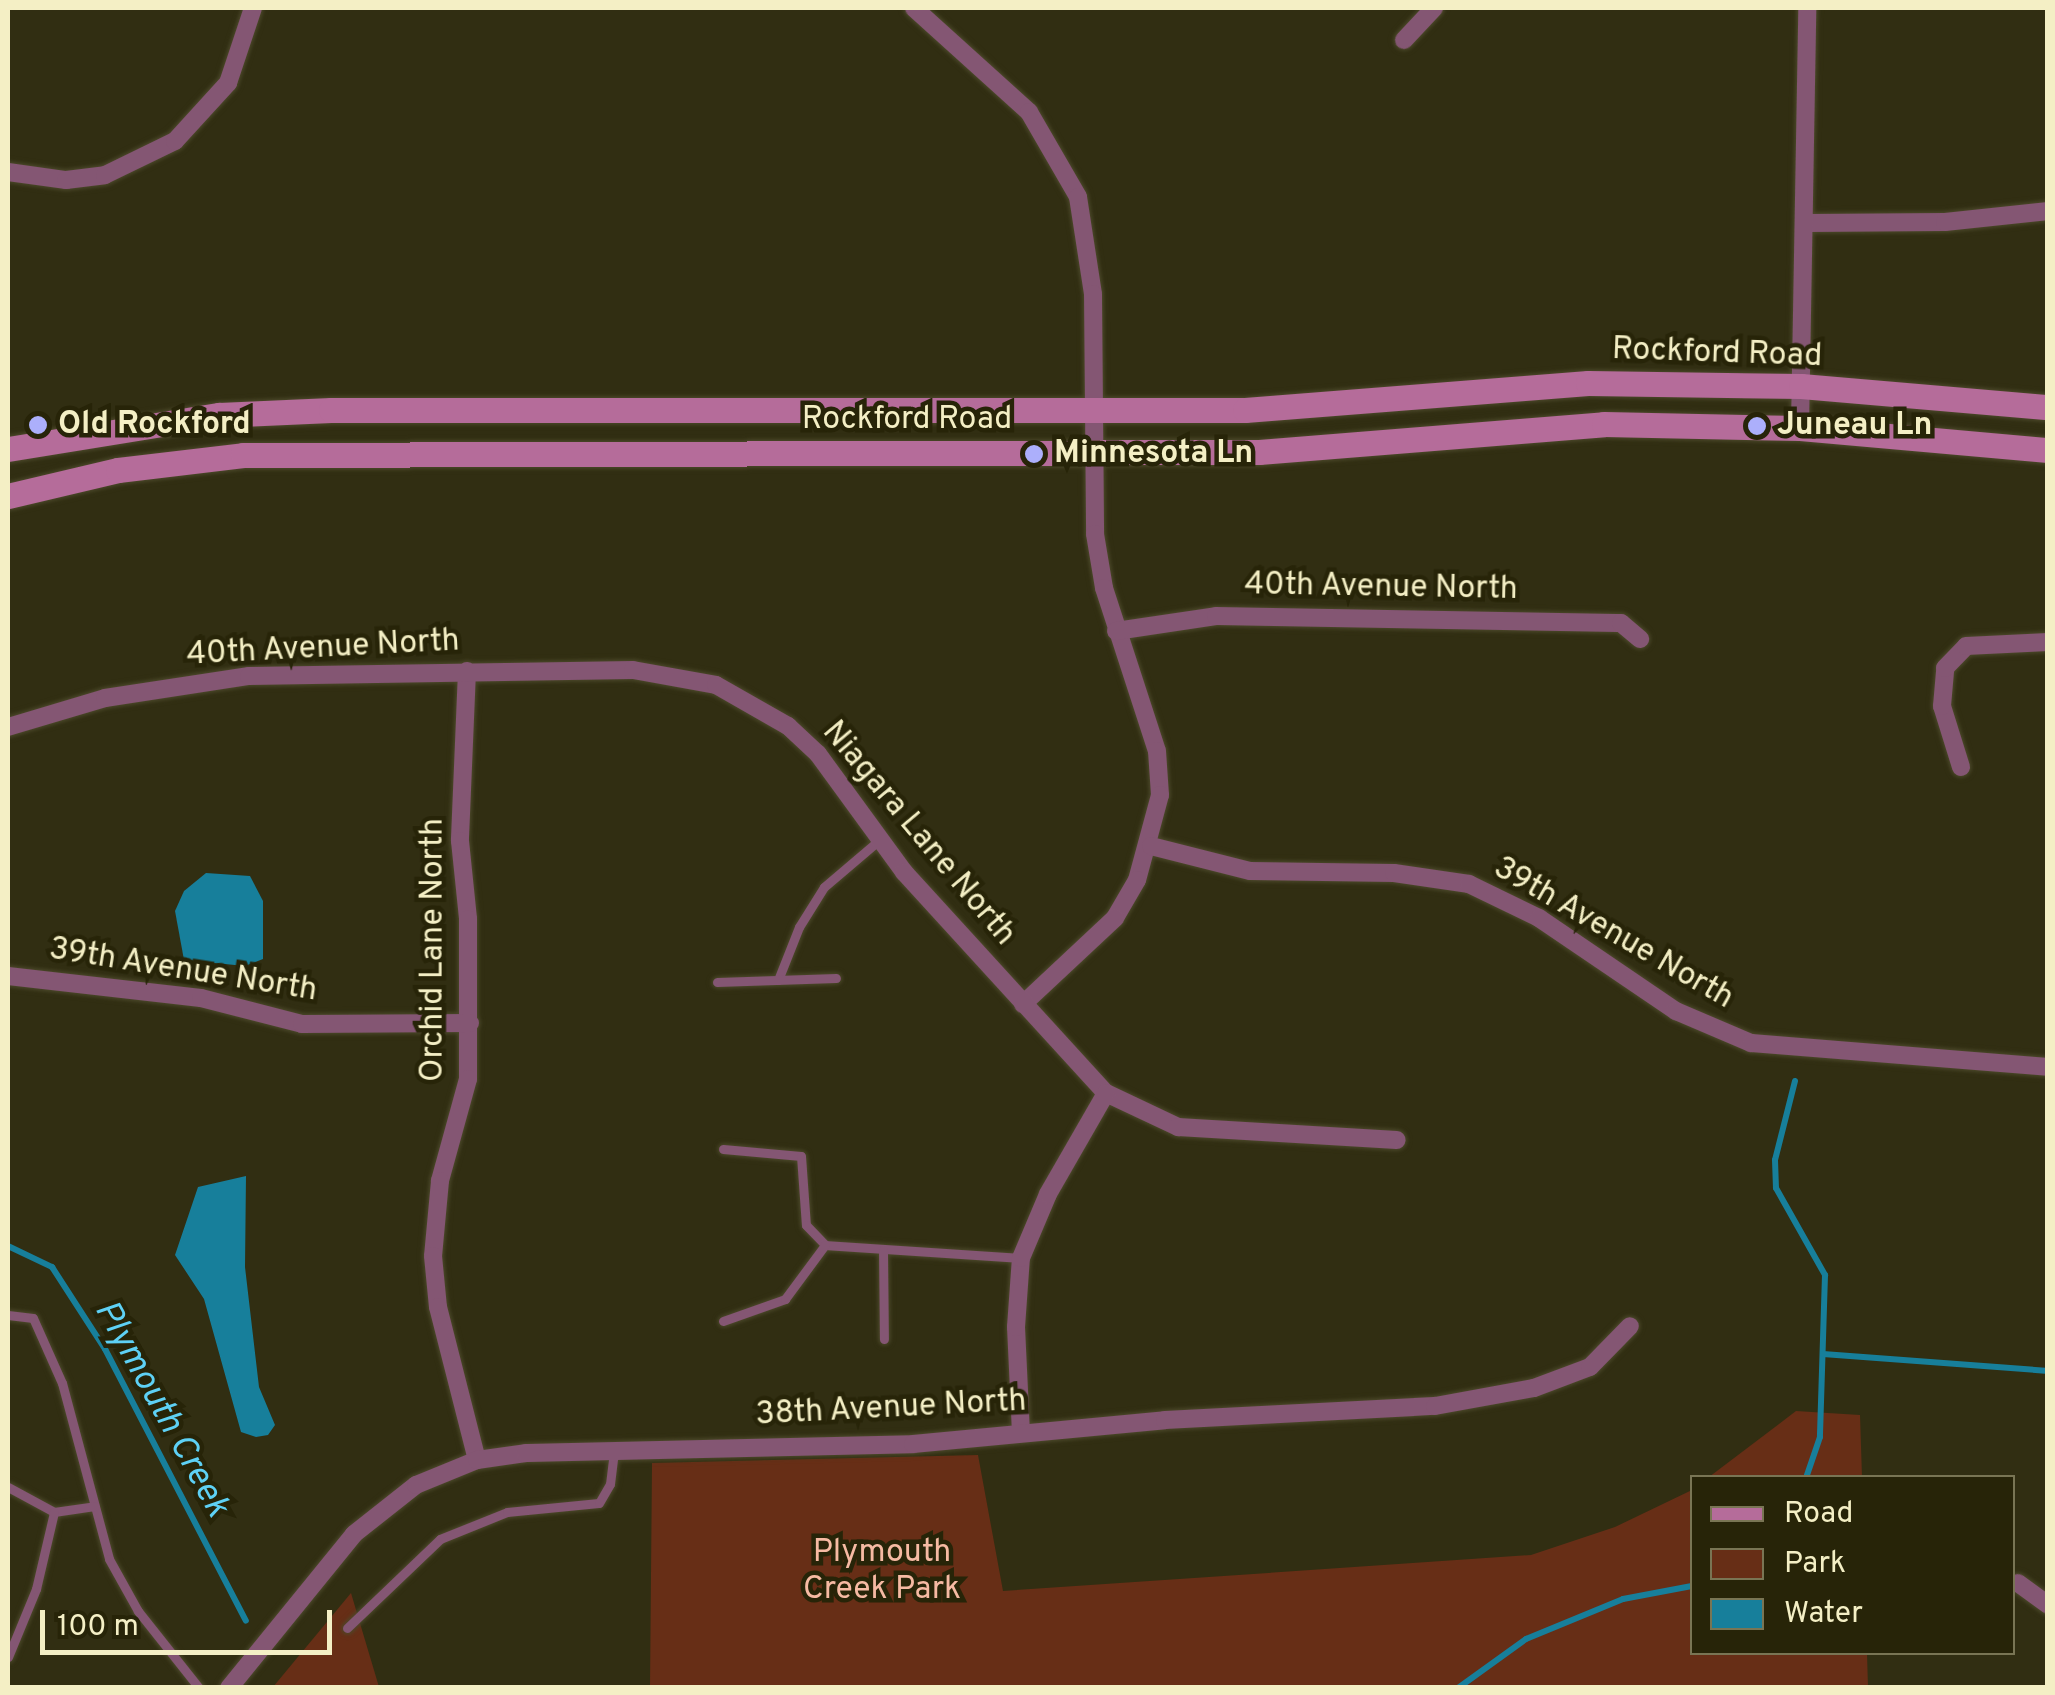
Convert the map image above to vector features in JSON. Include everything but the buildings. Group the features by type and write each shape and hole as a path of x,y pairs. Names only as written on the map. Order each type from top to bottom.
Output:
{"main road":[{"name":"Rockford Road","path":"8,446 219,415 330,410 1091,410 1353,405 1588,383 1801,386 2048,408"},
{"name":"Rockford Road","path":"8,496 118,470 242,454 1259,452 1552,426 1800,428 2048,450"}],"street":[{"path":"8,172 60,180 105,175 142,161 205,116 244,48 253,8"},
{"path":"914,8 1028,112 1078,197 1094,294 1090,453 1095,534 1116,630 1157,750 1160,795 1152,846 1114,918 1023,1004"},
{"path":"1404,40 1434,8"},
{"path":"1800,428 1808,223 1807,8"},
{"path":"1808,223 1945,222 2048,210"},
{"name":"40th Avenue North","path":"1116,630 1216,616 1621,623 1640,639"},
{"path":"1961,766 1942,706 1945,668 1966,646 2048,642"},
{"name":"40th Avenue North","path":"8,727 177,685 249,676 587,670"},
{"name":"Niagara Lane North","path":"587,670 676,674 753,702 818,754 878,842 1106,1093"},
{"name":"Orchid Lane North","path":"466,672 460,841 470,1023 468,1079 440,1181 434,1256 438,1307 477,1460"},
{"name":"39th Avenue North","path":"1152,846 1250,871 1394,873 1469,884 1540,918 1688,1017 1751,1043 2048,1067"},
{"name":"39th Avenue North","path":"8,976 202,998 302,1024 470,1023"},
{"path":"1022,1433 1016,1292 1022,1258 1048,1194 1106,1093 1178,1127 1397,1140"},
{"name":"38th Avenue North","path":"229,1688 354,1534 416,1485 477,1460 614,1451 912,1444 1474,1401 1590,1367 1630,1326"},
{"path":"2018,1583 2048,1604"}],"lane":[{"path":"778,980 799,926 824,886 878,842"},
{"path":"717,982 836,978"},
{"path":"723,1150 801,1156 806,1225 825,1244 1022,1258"},
{"path":"723,1321 785,1300 825,1244"},
{"path":"883,1250 884,1339"},
{"path":"8,1315 34,1318 62,1384 109,1559 138,1611 199,1688"},
{"path":"347,1628 440,1538 507,1512 599,1502 610,1484 614,1451"},
{"path":"8,1487 54,1512 95,1506"},
{"path":"8,1657 36,1588 54,1512"}],"green space":[{"path":"1796,1411 1860,1415 1862,1475 1712,1475"},
{"name":"Plymouth Creek Park","path":"978,1455 1003,1591 1531,1555 1615,1527 1690,1491 1690,1655 1867,1655 1868,1687 650,1687 652,1463"},
{"path":"351,1593 379,1687 273,1687"}],"water":[{"path":"206,873 250,876 263,901 263,959 245,966 184,960 175,911 184,891"},
{"path":"246,1176 245,1267 259,1387 275,1425 268,1435 256,1437 241,1432 204,1299 175,1255 198,1187"}],"waterway":[{"path":"1795,1081 1775,1160 1776,1188 1825,1275 1820,1437 1807,1475"},
{"name":"Plymouth Creek","path":"8,1246 52,1267 105,1349 246,1621"},
{"path":"1823,1354 2048,1371"},
{"path":"1458,1688 1526,1639 1623,1599 1690,1586"}],"place":[{"name":"Old Rockford","path":"38,425"},
{"name":"Juneau Ln","path":"1757,426"},
{"name":"Minnesota Ln","path":"1034,454"}]}
